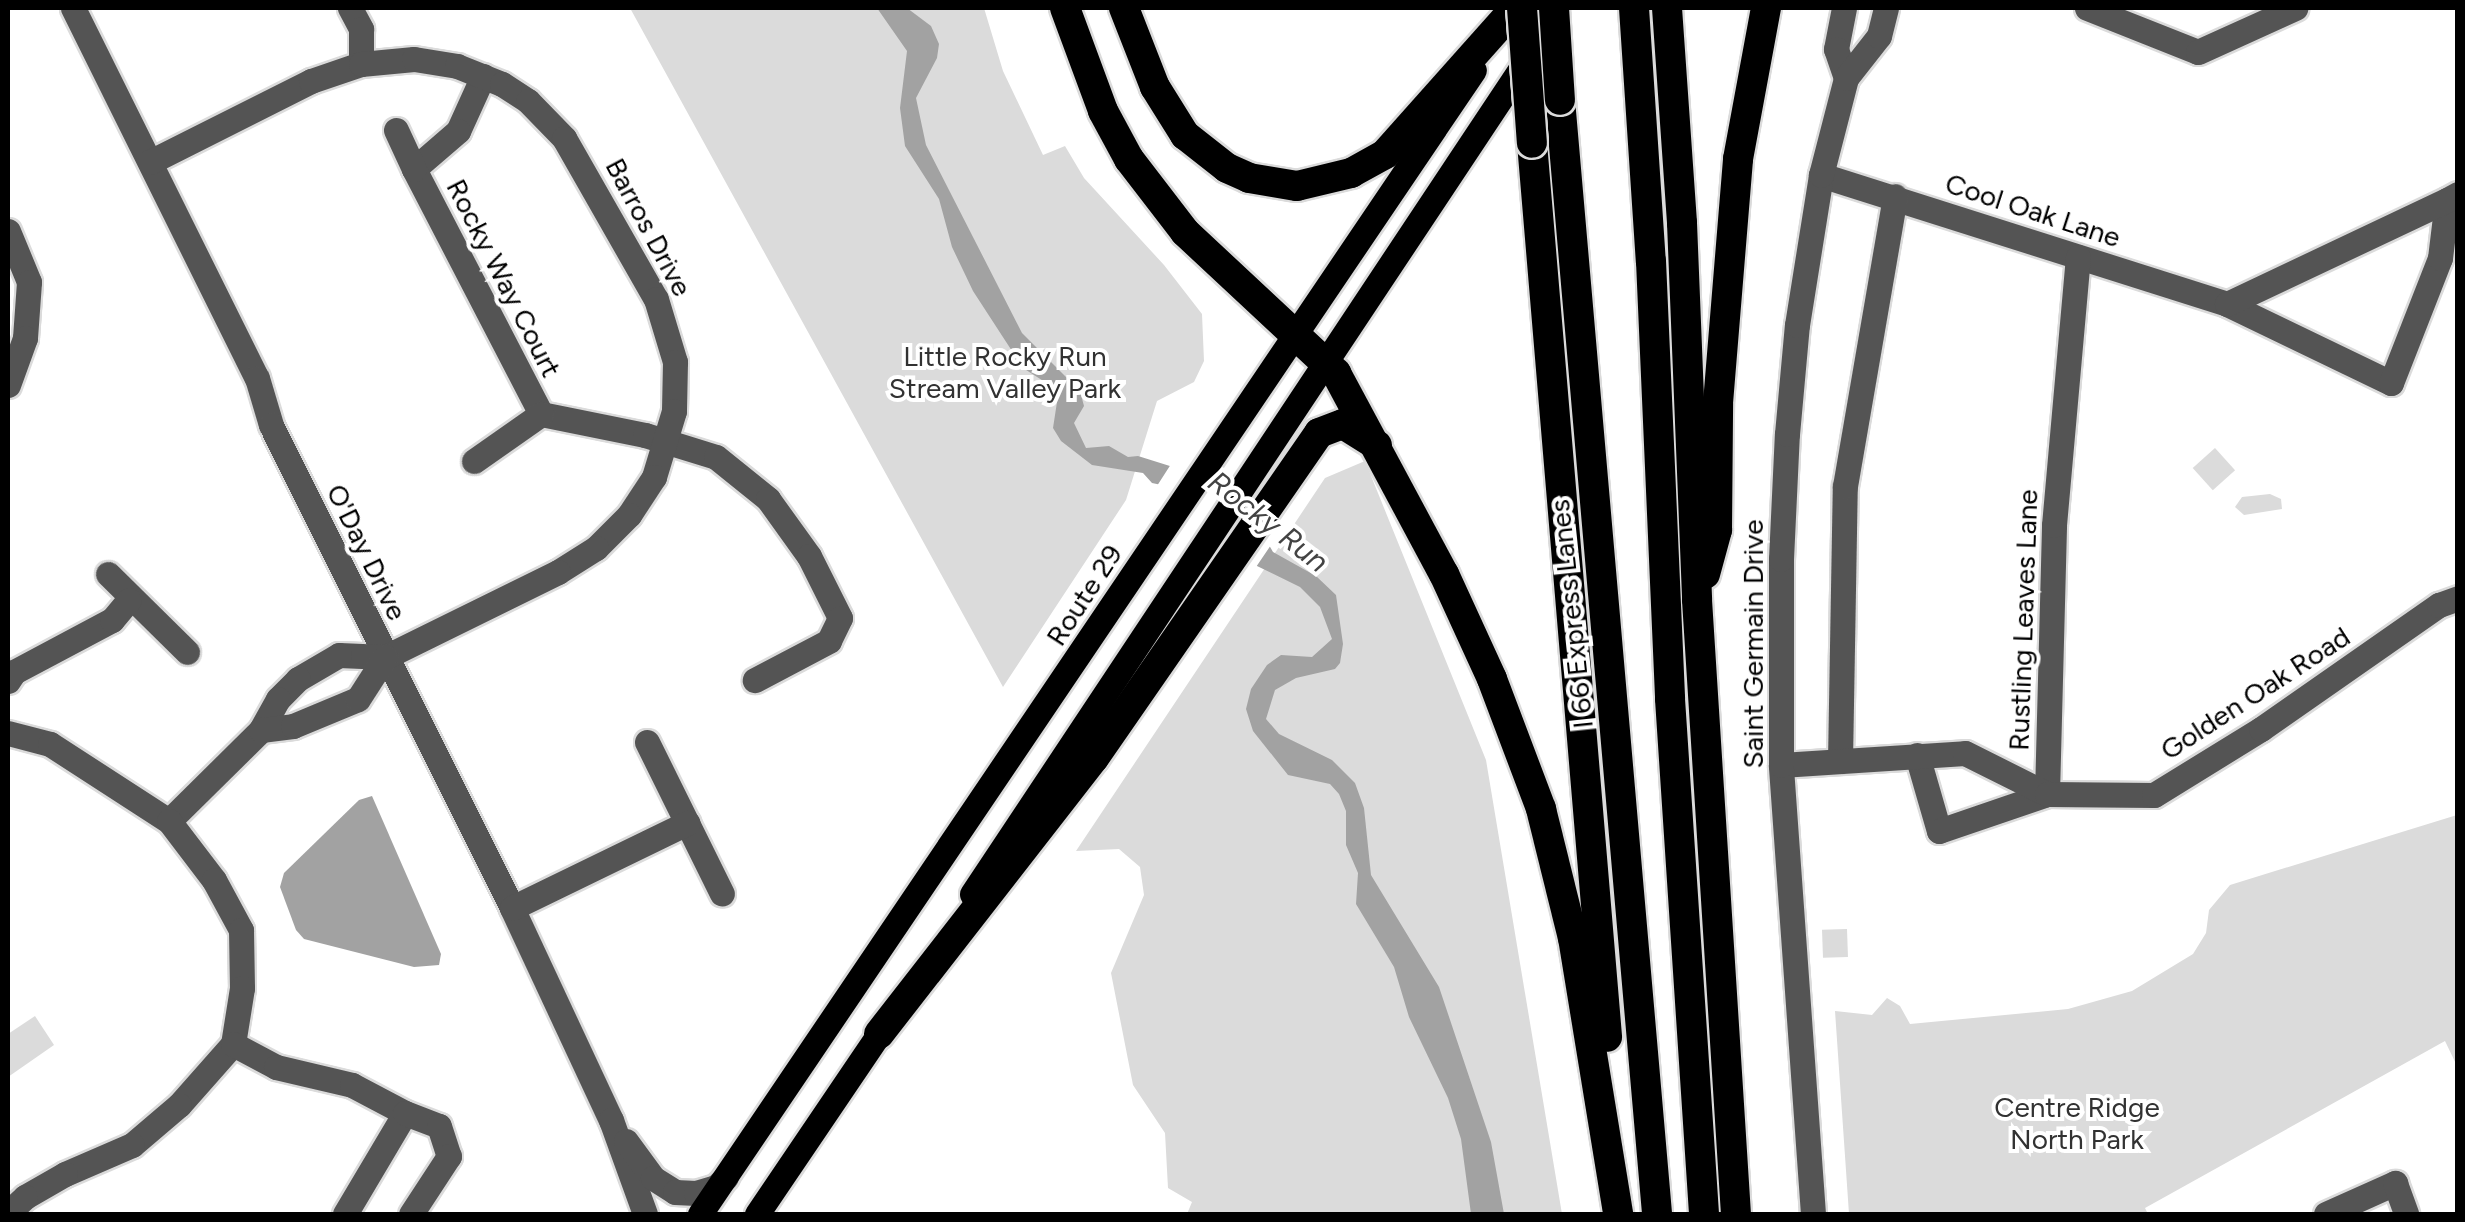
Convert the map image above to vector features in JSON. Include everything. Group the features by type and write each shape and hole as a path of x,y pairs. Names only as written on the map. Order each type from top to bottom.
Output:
{"highway":[{"path":"1065,8 1103,111 1153,194 1220,269 1327,363 1380,447 1492,679 1541,809 1572,938 1620,1214"},
{"path":"1124,8 1155,87 1186,135 1227,168 1250,178 1298,186 1351,174 1386,154 1518,8"},
{"path":"1518,8 1620,1214"},
{"name":"I 66 Express Lanes","path":"1554,8 1657,1214"},
{"path":"1634,8 1650,243 1671,718 1704,1214"},
{"path":"1666,8 1682,223 1697,600 1736,1214"},
{"path":"1697,600 1717,530 1718,403 1738,159 1766,8"},
{"path":"878,1034 1094,758 1189,596 1329,426 1349,426 1380,447"}],"main road":[{"name":"Route 29","path":"700,1214 1518,8"},
{"path":"1189,596 1251,476 1562,8"},
{"path":"757,1214 878,1034"}],"street":[{"name":"O'Day Drive","path":"73,8 256,378 271,425 512,908 611,1120 645,1214"},
{"path":"350,8 362,29 361,64"},
{"name":"Saint Germain Drive","path":"1844,8 1836,49 1846,78"},
{"name":"Saint Germain Drive","path":"1813,1214 1788,902 1782,766 1781,559 1786,434 1797,326 1821,174 1846,78 1872,47 1886,8"},
{"path":"2087,8 2198,52 2294,8"},
{"name":"Barros Drive","path":"150,162 311,81 361,64 414,60 456,66 528,101 564,138 656,299 675,362 674,411 668,442 646,492 596,548 558,572 385,657"},
{"name":"Rocky Way Court","path":"414,169 458,131 483,76"},
{"name":"Rocky Way Court","path":"396,130 540,414"},
{"name":"Cool Oak Lane","path":"1821,174 2226,304 2391,382 2440,258 2452,197"},
{"path":"1840,761 1845,486 1895,196"},
{"name":"Cool Oak Lane","path":"2226,304 2452,197"},
{"path":"8,231 29,282 25,338 8,384"},
{"name":"Rustling Leaves Lane","path":"2047,794 2054,524 2078,257"},
{"name":"Rocky Way Court","path":"474,461 540,414 668,442 716,457 768,499 810,556 840,618 829,640 755,680"},
{"path":"108,574 130,600 187,652"},
{"name":"Golden Oak Road","path":"1782,766 1965,753 2047,794 2154,795 2261,730 2439,605 2458,598"},
{"path":"8,681 14,672 112,620 130,600"},
{"path":"169,820 260,730 278,699 298,680 339,656 385,657"},
{"path":"260,730 294,726 358,699 385,657"},
{"path":"8,733 50,744 169,820 214,880 241,930 242,988 233,1044 178,1105 132,1145 65,1174 25,1196 8,1213"},
{"path":"647,742 722,894"},
{"path":"1918,755 1939,831 2047,794"},
{"path":"512,908 687,822"},
{"path":"233,1044 276,1067 352,1085 439,1126 449,1156 412,1214"},
{"path":"345,1214 405,1113"},
{"name":"O'Day Drive","path":"611,1120 654,1178 676,1192 696,1193 716,1187 726,1178"},
{"path":"2326,1214 2395,1183 2406,1214"}],"green space":[{"name":"Little Rocky Run Stream Valley Park","path":"630,8 984,8 1003,71 1043,155 1065,146 1084,178 1164,265 1202,314 1204,361 1194,382 1157,401 1126,500 1003,687"},
{"path":"2215,448 2235,470 2213,490 2193,468"},
{"path":"1365,461 1486,760 1562,1214 1187,1214 1192,1202 1168,1188 1165,1133 1133,1085 1111,973 1144,895 1140,867 1119,849 1076,851 1325,478"},
{"path":"2270,494 2281,499 2282,509 2244,515 2235,507 2242,497"},
{"name":"Centre Ridge North Park","path":"2457,815 2457,1066 2445,1041 2145,1208 2148,1214 1849,1214 1835,1011 1872,1015 1887,998 1900,1006 1910,1024 2068,1009 2132,991 2193,954 2206,933 2209,910 2230,885"},
{"path":"1847,929 1848,957 1823,958 1822,930"},
{"path":"35,1016 54,1045 8,1077 8,1034"}],"shaded area":[{"name":"Rocky Run","path":"877,8 907,8 931,26 939,44 937,58 916,98 926,145 1022,333 1080,391 1084,406 1074,423 1086,448 1109,446 1128,457 1138,456 1189,472 1254,519 1273,552 1316,576 1336,595 1343,644 1340,663 1335,669 1296,678 1275,690 1266,719 1279,734 1332,760 1355,783 1364,808 1371,875 1439,987 1491,1142 1504,1214 1471,1214 1461,1139 1448,1098 1409,1017 1394,967 1356,904 1358,873 1346,845 1346,811 1339,794 1330,784 1288,775 1253,731 1246,709 1251,689 1267,665 1281,655 1312,657 1332,639 1320,607 1300,587 1257,566 1240,534 1171,487 1152,483 1143,473 1092,465 1061,441 1053,428 1057,402 1048,384 1023,368 973,291 952,247 939,199 905,146 900,108 907,51"},
{"path":"372,796 441,954 439,965 414,967 304,939 296,930 280,887 284,873 359,800"}],"pier":[{"path":"1173,461 1191,467 1258,516 1273,542 1254,570 1229,531 1177,495 1155,489"}]}
